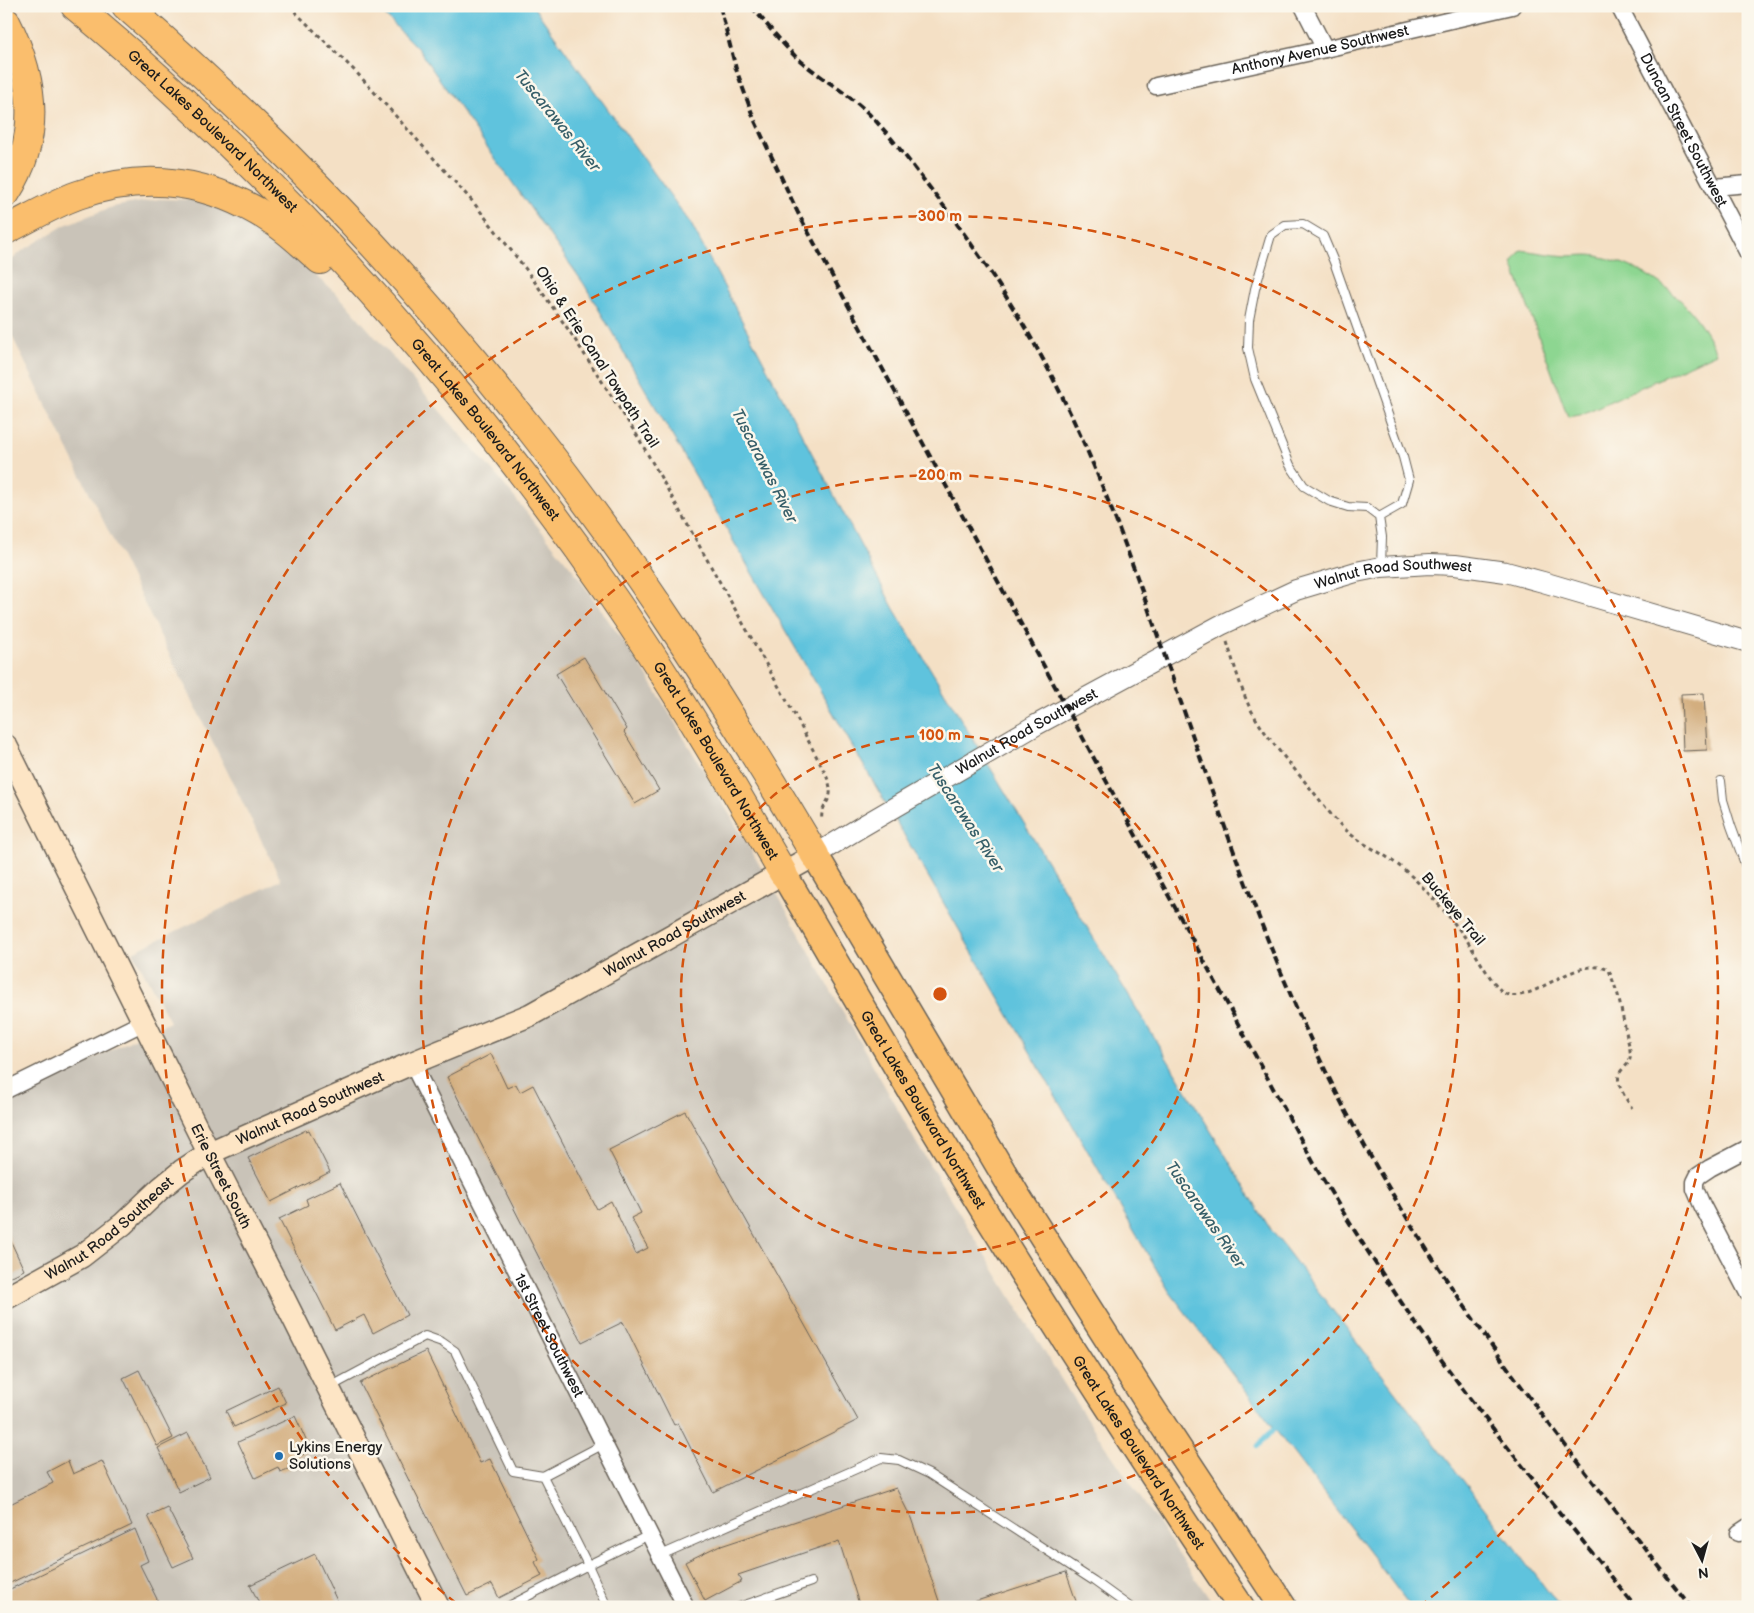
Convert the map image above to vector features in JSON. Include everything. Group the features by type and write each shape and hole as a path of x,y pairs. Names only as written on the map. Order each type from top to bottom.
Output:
{"highway":[{"name":"Great Lakes Boulevard Northwest","path":"75,6 154,74 267,181 336,254 435,365 508,453 562,526 615,600 665,676 950,1155 1025,1276 1241,1607"},
{"path":"126,6 227,96 372,243 483,370 586,503 646,587 711,684 815,855 1017,1196 1155,1412 1283,1607"},
{"path":"6,22 26,71 31,113 27,147 6,193"},
{"path":"6,230 54,206 102,188 127,183 153,181 179,183 204,188 252,208 275,222 435,365"}],"main road":[{"name":"Erie Street South","path":"9,760 144,1022 438,1607"},
{"name":"Walnut Road Southwest","path":"209,1153 412,1063 530,1015 815,855"},
{"name":"Walnut Road Southeast","path":"6,1298 82,1256 123,1224 175,1176 209,1153"}],"street":[{"path":"1303,6 1325,50"},
{"name":"Anthony Avenue Southwest","path":"1156,86 1325,50 1512,6"},
{"name":"Duncan Street Southwest","path":"1619,6 1748,253"},
{"path":"1714,187 1748,184"},
{"name":"Walnut Road Southwest","path":"815,855 861,826 1036,725 1221,625 1296,590 1338,576 1381,567 1413,565 1455,565 1506,572 1748,642"},
{"path":"6,1090 144,1022"},
{"name":"1st Street Southwest","path":"412,1063 651,1534 686,1607"},
{"path":"1748,1148 1710,1168 1698,1176 1694,1182 1702,1205 1748,1293"}],"lane":[{"path":"1379,517 1402,504 1409,480 1403,457 1323,236 1303,224 1285,225 1271,235 1255,289 1249,320 1248,348 1255,379 1290,465 1304,486 1329,501 1348,507 1367,508 1379,517 1382,537 1381,567"},
{"path":"1721,781 1723,800 1731,829 1748,872"},
{"path":"329,1388 425,1336 442,1342 456,1351 513,1471 544,1476 604,1444"},
{"path":"660,1555 881,1458 899,1460 929,1474 1094,1581 1130,1607"},
{"path":"544,1476 607,1607"},
{"path":"507,1607 651,1534"},
{"path":"739,1607 811,1582"}],"path":[{"name":"Ohio & Erie Canal Towpath Trail","path":"289,6 358,73 473,202 524,268 613,396 675,500 797,718 823,769 830,784 830,795 821,814 822,822"},
{"name":"Buckeye Trail","path":"1226,642 1250,708 1284,756 1347,831 1391,860 1416,880 1438,903 1464,936 1502,992 1510,996 1522,994 1563,976 1593,966 1609,970 1618,996 1631,1058 1628,1065 1618,1076 1622,1092 1632,1108"}],"shaded area":[{"path":"159,199 206,200 252,221 340,297 497,476 573,570 644,671 780,899 917,1144 1074,1400 1215,1607 6,1607 6,1100 170,1022 133,952 281,880 6,324 6,265 22,251 65,225 112,207"}],"green space":[{"path":"1521,250 1567,256 1597,256 1617,261 1653,278 1684,303 1707,335 1716,353 1580,415 1568,417 1512,263"}],"water":[{"name":"Tuscarawas River","path":"376,6 533,6 691,224 894,609 1269,1227 1560,1607 1411,1607 1169,1291 584,284 418,49"}],"building":[{"path":"584,657 627,729 624,732 659,790 635,804 556,674"},
{"path":"1704,693 1707,750 1683,751 1681,694"},
{"path":"491,1054 507,1088 516,1084 520,1092 533,1085 597,1209 611,1201 636,1254 648,1248 631,1218 641,1213 609,1150 685,1111 858,1420 713,1492 678,1423 674,1425 623,1322 582,1342 447,1077"},
{"path":"309,1130 330,1172 271,1202 248,1158"},
{"path":"340,1183 407,1315 373,1333 364,1315 335,1330 279,1219 308,1205 306,1199"},
{"path":"6,1231 24,1270 6,1279"},
{"path":"426,1351 480,1463 490,1459 539,1559 535,1562 542,1576 499,1598 492,1584 467,1596 360,1383"},
{"path":"139,1370 173,1438 157,1446 123,1378"},
{"path":"278,1386 286,1403 234,1427 226,1411"},
{"path":"295,1416 311,1451 288,1461 291,1468 280,1472 278,1467 255,1478 238,1442"},
{"path":"188,1433 210,1477 179,1492 158,1448"},
{"path":"68,1461 73,1474 102,1461 132,1525 6,1585 6,1506 53,1483 47,1472"},
{"path":"896,1488 911,1518 941,1607 860,1607 839,1541 738,1575 742,1581 705,1601 685,1562 720,1545"},
{"path":"167,1507 193,1558 173,1567 148,1516"},
{"path":"135,1529 148,1561 140,1565 161,1607 6,1607 6,1591"},
{"path":"315,1554 339,1605 335,1607 261,1607 250,1585"},
{"path":"1066,1572 1078,1607 961,1607 961,1606"}],"waterway":[{"path":"1258,1446 1278,1424"}],"railway":[{"path":"720,6 736,69 754,119 798,213 1318,1171 1378,1268 1443,1362 1514,1455 1636,1607"},
{"path":"751,6 795,56 860,106 890,138 967,239 1034,343 1075,423 1110,506 1244,879 1284,979 1329,1078 1366,1149 1450,1285 1496,1352 1691,1607"}],"place":[{"name":"Lykins Energy Solutions","path":"279,1456"}]}
